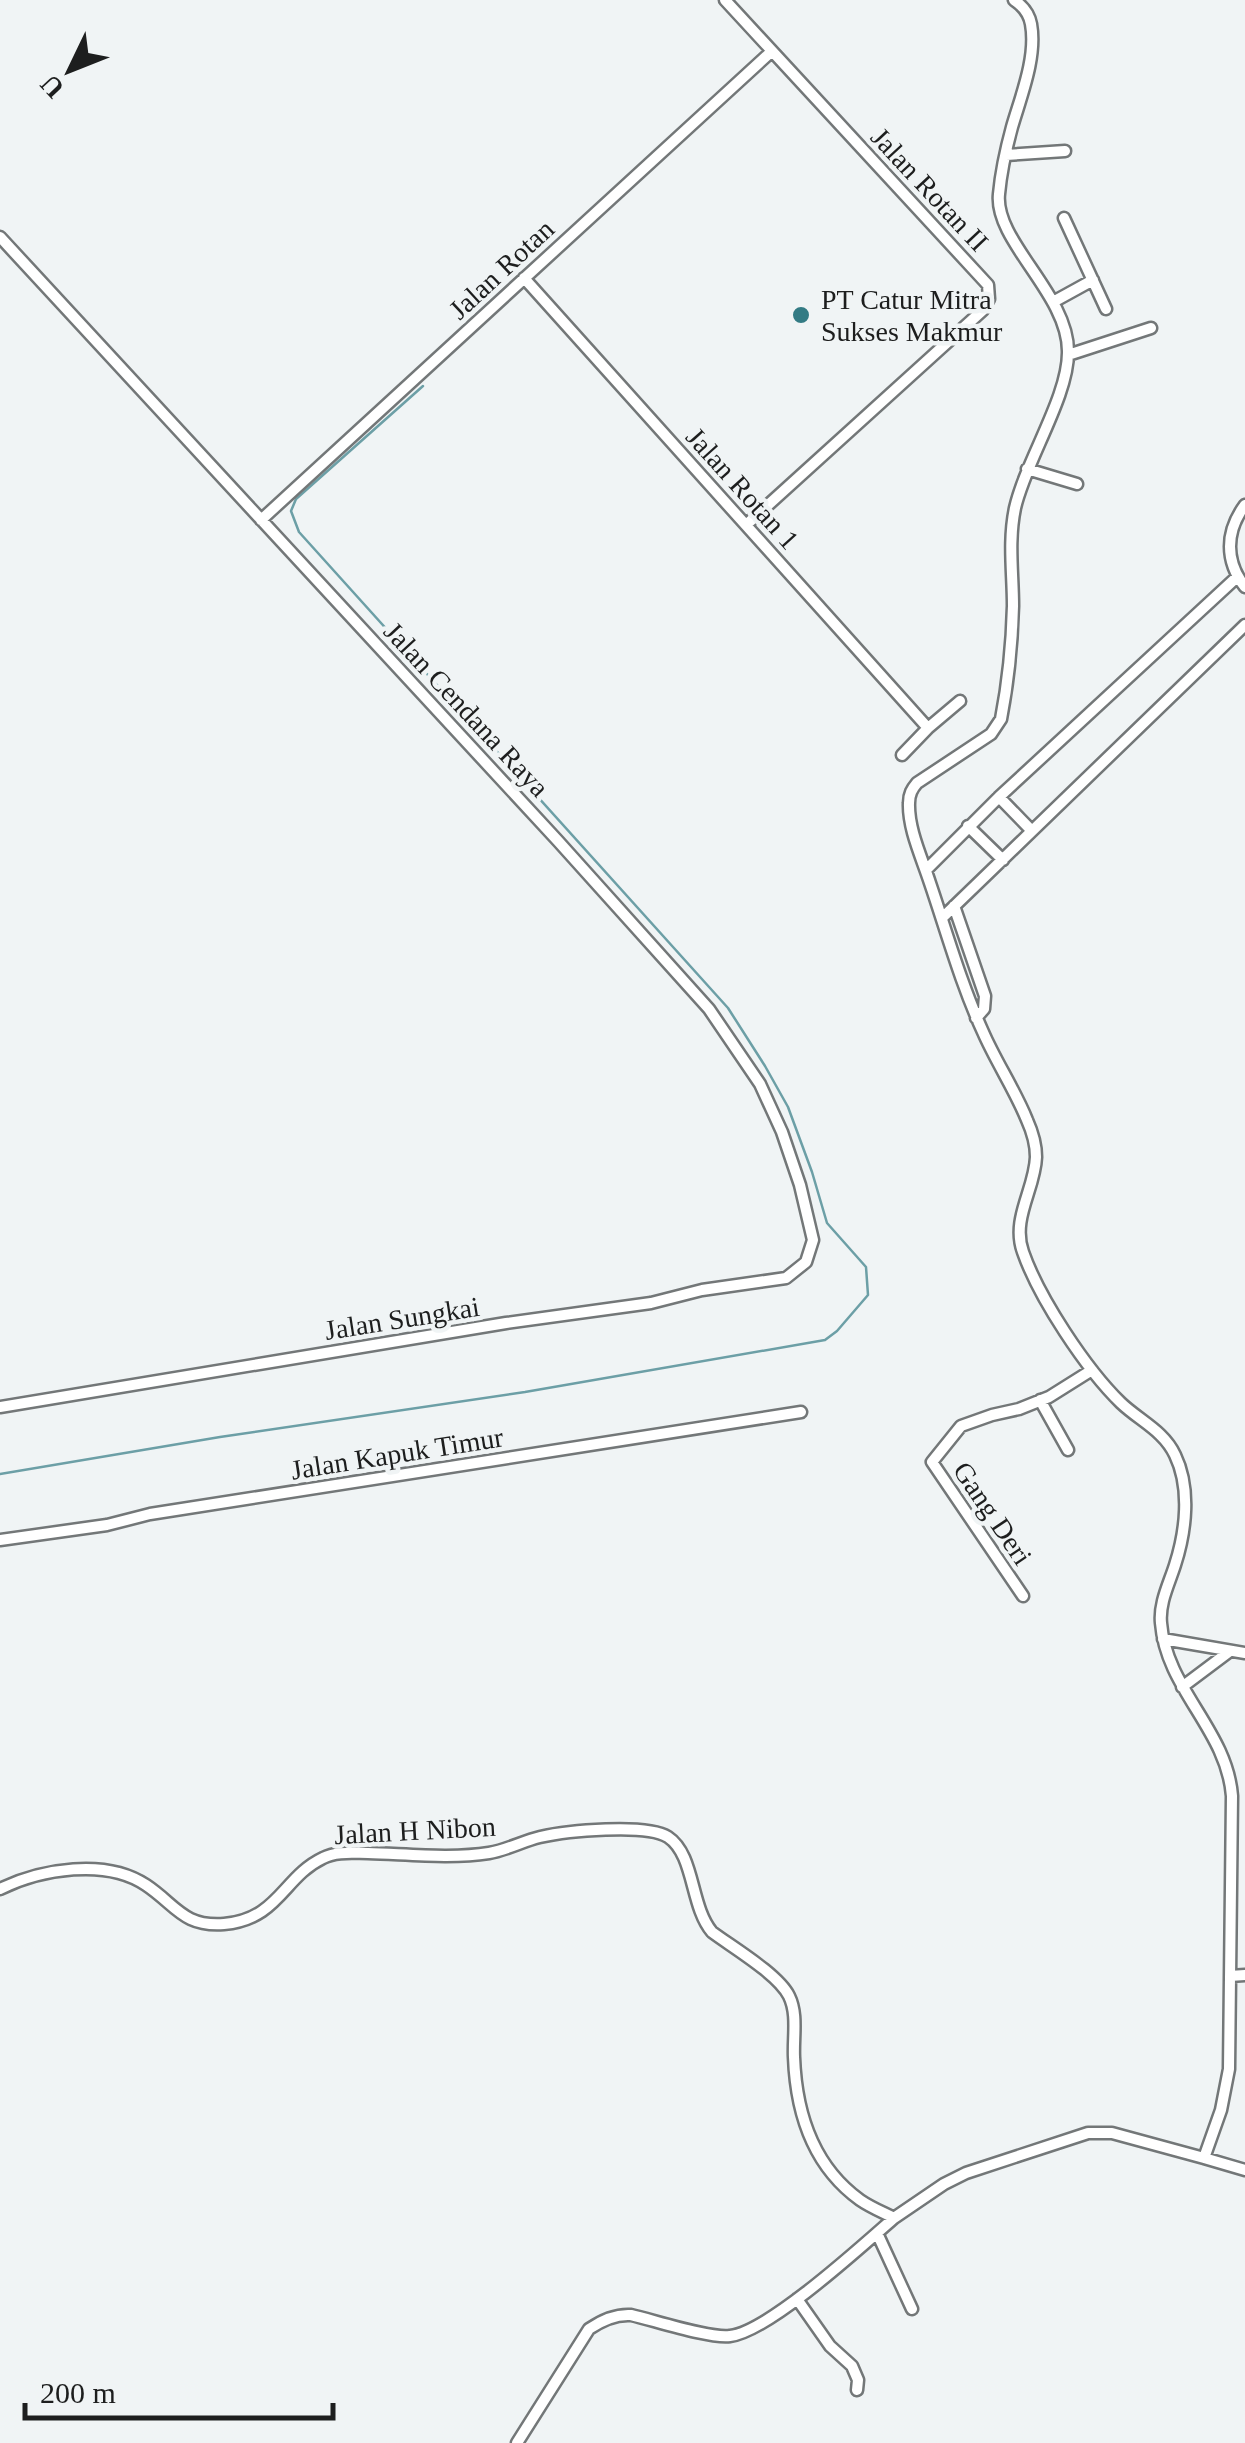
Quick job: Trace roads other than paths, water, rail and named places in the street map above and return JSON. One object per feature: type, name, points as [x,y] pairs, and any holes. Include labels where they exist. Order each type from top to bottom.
[{"type":"street","name":"Jalan Rotan II","points":[[726,0],[988,285],[989,299],[983,310],[746,525]]},
{"type":"street","points":[[1014,0],[1030,18],[1032,39],[1006,154],[1000,215],[1053,302],[1068,354],[1054,404],[1016,504],[1010,538],[1013,610],[1001,719],[991,734],[922,779],[910,794],[911,821],[976,1018],[1027,1119],[1034,1141],[1036,1160],[1020,1218],[1019,1242],[1027,1262],[1057,1319],[1092,1370],[1120,1402],[1166,1440],[1185,1484],[1182,1538],[1161,1610],[1163,1639],[1182,1687],[1213,1734],[1232,1789],[1228,2081],[1204,2158]]},
{"type":"street","name":"Jalan Rotan","points":[[261,520],[772,51]]},
{"type":"street","points":[[1006,154],[1065,151]]},
{"type":"street","points":[[1064,218],[1106,309]]},
{"type":"street","name":"Jalan Cendana Raya","points":[[0,238],[709,1009],[760,1084],[782,1132],[813,1240],[806,1262]]},
{"type":"street","name":"Jalan Rotan 1","points":[[524,278],[928,728]]},
{"type":"street","points":[[1053,302],[1093,280]]},
{"type":"street","points":[[1068,354],[1151,328]]},
{"type":"street","points":[[1027,470],[1077,484]]},
{"type":"street","points":[[1245,506],[1236,518],[1230,538],[1230,558],[1245,587]]},
{"type":"street","points":[[926,870],[968,826],[1237,577]]},
{"type":"street","points":[[942,918],[1245,624]]},
{"type":"street","points":[[902,755],[960,701]]},
{"type":"street","points":[[999,797],[1032,831]]},
{"type":"street","points":[[968,826],[1003,860]]},
{"type":"street","points":[[954,906],[985,996],[984,1008],[976,1018]]},
{"type":"street","name":"Jalan Sungkai","points":[[0,1408],[786,1278],[806,1262]]},
{"type":"street","name":"Gang Deri","points":[[1023,1596],[932,1462],[962,1426],[1040,1400],[1092,1370]]},
{"type":"street","points":[[1040,1400],[1068,1450]]},
{"type":"street","name":"Jalan Kapuk Timur","points":[[0,1540],[802,1412]]},
{"type":"street","points":[[1163,1639],[1245,1653]]},
{"type":"street","points":[[1182,1687],[1230,1651]]},
{"type":"street","name":"Jalan H Nibon","points":[[0,1889],[44,1873],[107,1870],[144,1884],[194,1922],[224,1924],[260,1913],[309,1866],[331,1855],[473,1854],[578,1831],[660,1833],[673,1841],[682,1854],[706,1925],[778,1980],[789,1996],[798,2104],[812,2144],[850,2192],[894,2218]]},
{"type":"street","points":[[1230,1976],[1245,1975]]},
{"type":"street","points":[[517,2443],[589,2329],[600,2322],[620,2314],[728,2337],[752,2330],[797,2299],[894,2218],[966,2172],[1088,2133],[1104,2132],[1245,2170]]},
{"type":"street","points":[[877,2234],[912,2310]]},
{"type":"street","points":[[797,2299],[830,2346],[852,2366],[858,2390]]},
{"type":"waterway","points":[[0,1474],[525,1392],[825,1340],[868,1295],[866,1267],[827,1223],[788,1107],[728,1008],[299,532],[291,511],[296,499],[423,386]]},
{"type":"place","name":"PT Catur Mitra Sukses Makmur","points":[[801,315]]}]
